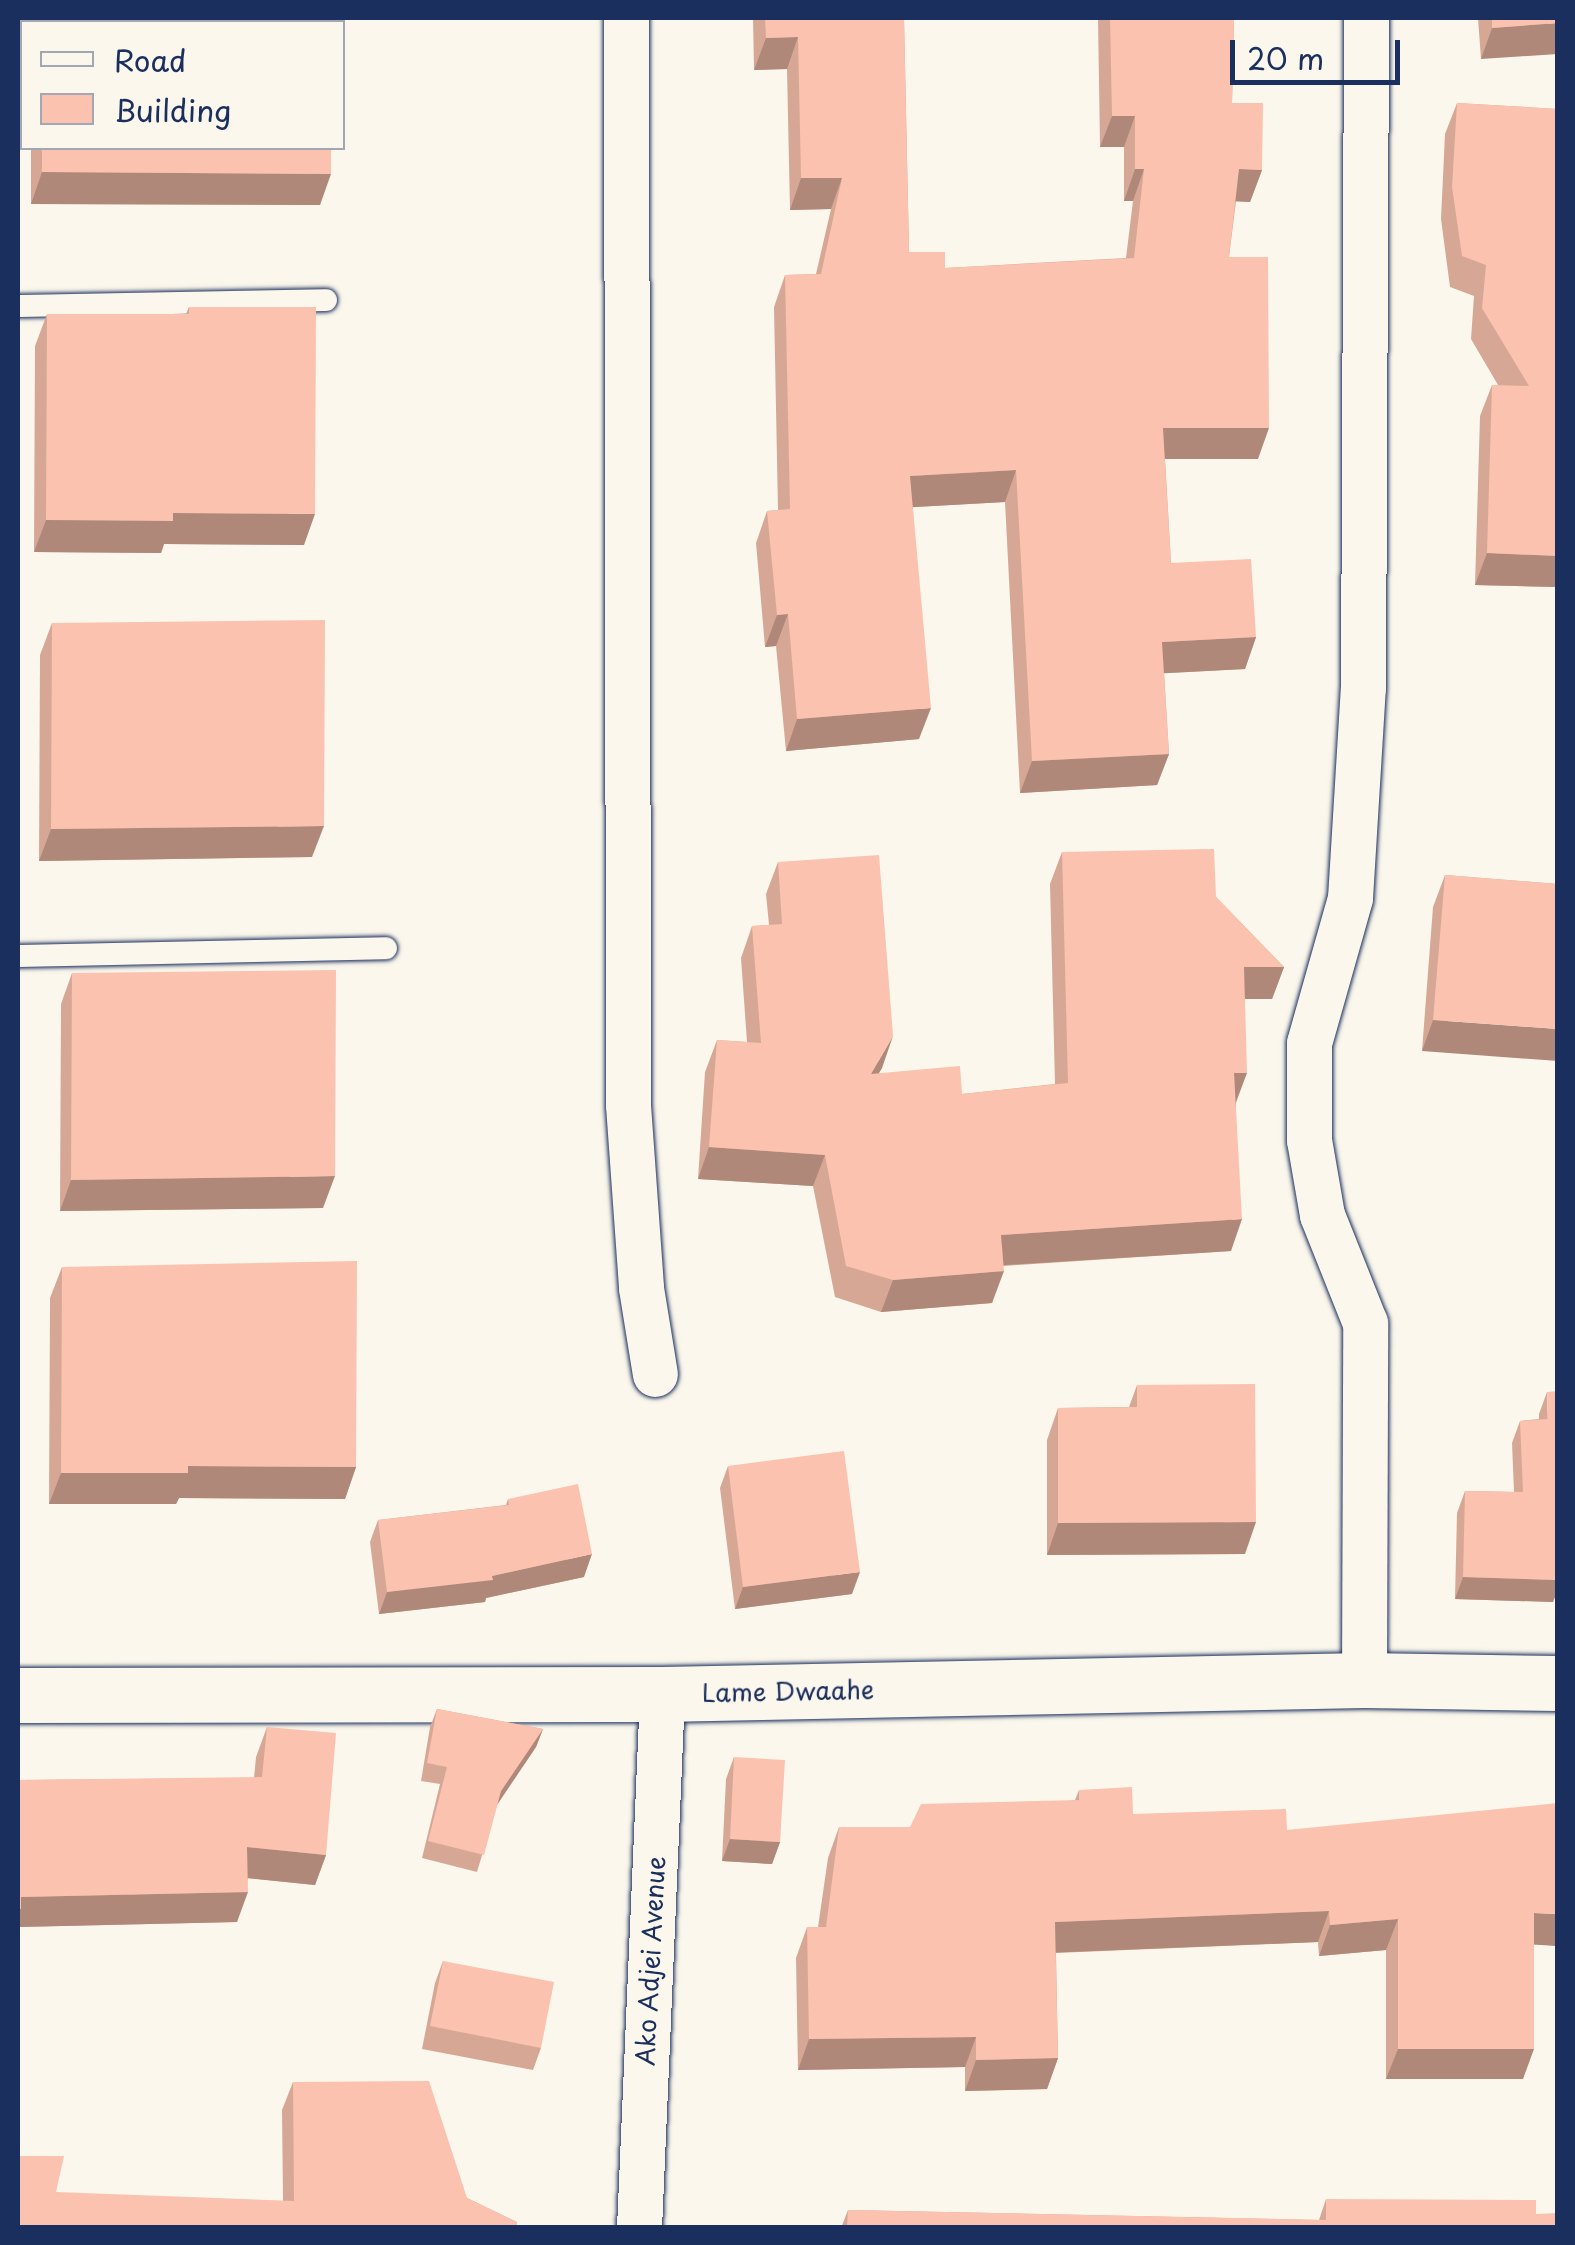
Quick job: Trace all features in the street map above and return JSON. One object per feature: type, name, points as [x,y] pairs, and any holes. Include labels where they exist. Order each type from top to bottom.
[{"type":"street","points":[[626,18],[628,1106],[642,1288],[656,1374]]},
{"type":"street","points":[[1364,1680],[1365,1323],[1322,1215],[1309,1140],[1309,1043],[1350,898],[1362,707],[1366,18]]},
{"type":"street","name":"Lame Dwaahe","points":[[18,1695],[662,1694],[1364,1680],[1558,1683]]},
{"type":"street","name":"Ako Adjei Avenue","points":[[638,2228],[662,1694]]},
{"type":"lane","points":[[18,306],[326,300]]},
{"type":"lane","points":[[18,956],[386,948]]},
{"type":"building","points":[[43,18],[332,18],[332,20]]},
{"type":"building","points":[[765,18],[904,18],[909,252],[945,252],[945,268],[1134,258],[1144,169],[1135,169],[1135,116],[1112,116],[1110,18],[1234,18],[1232,103],[1263,103],[1262,170],[1239,169],[1229,257],[1268,257],[1269,428],[1163,428],[1171,563],[1251,559],[1256,637],[1162,642],[1169,754],[1032,761],[1016,470],[910,476],[931,708],[797,719],[788,614],[777,615],[767,511],[790,509],[785,275],[821,274],[842,178],[801,178],[798,37],[766,38]]},
{"type":"building","points":[[1492,18],[1558,18],[1558,23],[1492,28]]},
{"type":"building","points":[[1457,103],[1558,109],[1558,556],[1487,553],[1492,385],[1529,386],[1482,308],[1486,265],[1462,256],[1452,187]]},
{"type":"building","points":[[42,150],[331,150],[331,174],[42,172]]},
{"type":"building","points":[[189,307],[316,307],[315,514],[173,513],[173,521],[46,520],[47,314],[189,314]]},
{"type":"building","points":[[325,620],[324,826],[51,829],[52,623]]},
{"type":"building","points":[[1214,849],[1216,897],[1284,967],[1244,967],[1247,1073],[1234,1073],[1242,1219],[1001,1235],[1004,1271],[893,1280],[846,1266],[825,1155],[709,1147],[717,1040],[761,1043],[752,926],[782,924],[778,862],[879,855],[893,1036],[871,1074],[960,1066],[962,1094],[1068,1083],[1062,852]]},
{"type":"building","points":[[1445,875],[1558,884],[1558,1029],[1433,1020]]},
{"type":"building","points":[[336,970],[335,1176],[71,1180],[72,973]]},
{"type":"building","points":[[357,1261],[356,1467],[188,1466],[188,1473],[61,1473],[62,1267]]},
{"type":"building","points":[[1255,1384],[1256,1522],[1058,1523],[1058,1408],[1137,1407],[1137,1385]]},
{"type":"building","points":[[1558,1391],[1558,1580],[1463,1577],[1465,1491],[1523,1492],[1520,1421],[1548,1419],[1547,1392]]},
{"type":"building","points":[[844,1451],[860,1572],[743,1587],[728,1466]]},
{"type":"building","points":[[578,1484],[592,1554],[492,1576],[493,1580],[387,1592],[378,1520],[509,1505],[508,1499]]},
{"type":"building","points":[[437,1709],[543,1729],[501,1791],[484,1855],[428,1841],[447,1767],[427,1763]]},
{"type":"building","points":[[267,1727],[336,1733],[326,1855],[247,1847],[248,1892],[21,1897],[18,1909],[18,1780],[262,1777]]},
{"type":"building","points":[[734,1757],[785,1760],[780,1842],[730,1839]]},
{"type":"building","points":[[1132,1787],[1133,1814],[1286,1809],[1287,1830],[1558,1803],[1558,1914],[1534,1913],[1534,2049],[1398,2049],[1398,1919],[1330,1925],[1329,1911],[1055,1922],[1058,2058],[976,2060],[976,2037],[809,2039],[807,1927],[826,1927],[839,1827],[910,1827],[921,1804],[1079,1800],[1079,1790]]},
{"type":"building","points":[[443,1961],[554,1982],[541,2048],[430,2026]]},
{"type":"building","points":[[429,2081],[467,2198],[517,2222],[517,2228],[18,2228],[18,2156],[64,2156],[56,2192],[294,2201],[293,2082]]},
{"type":"building","points":[[1326,2199],[1536,2200],[1536,2214],[1558,2213],[1558,2228],[847,2228],[848,2210],[1326,2220]]}]
